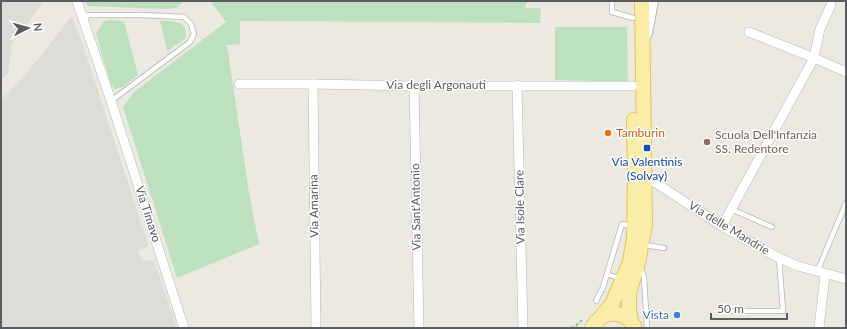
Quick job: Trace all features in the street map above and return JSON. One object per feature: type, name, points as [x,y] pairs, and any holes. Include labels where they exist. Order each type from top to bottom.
[{"type":"main road","points":[[633,1],[633,18],[638,56],[645,176],[645,224],[638,263],[629,293],[629,310],[633,325]]},
{"type":"main road","points":[[594,325],[612,304],[623,280],[630,262],[634,237],[636,176],[634,86],[642,1]]},
{"type":"main road","points":[[638,56],[652,1]]},
{"type":"main road","points":[[594,325],[608,314],[621,315],[633,325]]},
{"type":"street","name":"Via Timavo","points":[[77,1],[111,101],[184,328]]},
{"type":"street","points":[[722,226],[814,58],[820,29],[831,5]]},
{"type":"street","points":[[749,32],[846,72]]},
{"type":"street","name":"Via degli Argonauti","points":[[239,84],[634,86]]},
{"type":"street","name":"Via Amarina","points":[[313,84],[316,328]]},
{"type":"street","name":"Via Isole Clare","points":[[517,85],[523,328]]},
{"type":"street","name":"Via Sant'Antonio","points":[[414,86],[419,328]]},
{"type":"street","name":"Via delle Mandrie","points":[[645,176],[722,226],[779,258],[798,266],[846,279]]},
{"type":"street","points":[[819,328],[821,273]]},
{"type":"lane","points":[[612,1],[612,12],[633,18]]},
{"type":"lane","points":[[82,17],[90,15],[184,17],[191,24],[194,34],[190,42],[111,101]]},
{"type":"lane","points":[[821,273],[846,203]]},
{"type":"lane","points":[[731,209],[772,227]]},
{"type":"lane","points":[[596,301],[603,287],[622,224],[634,226]]},
{"type":"lane","points":[[642,245],[664,248]]},
{"type":"lane","points":[[729,311],[783,311],[779,258]]},
{"type":"lane","points":[[638,263],[644,278],[647,328]]},
{"type":"lane","points":[[607,274],[623,280]]},
{"type":"shaded area","points":[[1,1],[44,1],[12,43],[8,73],[1,80]]},
{"type":"shaded area","points":[[72,16],[83,45],[148,244],[147,247],[138,251],[142,262],[149,260],[155,263],[177,328],[1,328],[1,100],[23,78]]},
{"type":"green space","points":[[84,1],[184,1],[176,8],[165,9],[88,6]]},
{"type":"green space","points":[[210,1],[527,1],[525,8],[541,8],[540,23],[240,21],[240,44],[227,45],[249,193],[259,244],[177,278],[123,107],[134,92],[226,22]]},
{"type":"green space","points":[[108,20],[124,21],[138,75],[123,87],[115,89],[111,85],[96,34],[103,22]]},
{"type":"green space","points":[[160,21],[179,23],[185,28],[185,39],[167,51]]},
{"type":"green space","points":[[555,27],[627,27],[628,82],[555,80]]},
{"type":"place","name":"Tamburin","points":[[608,133]]},
{"type":"place","name":"Scuola Dell'Infanzia SS. Redentore","points":[[707,142]]},
{"type":"place","name":"Via Valentinis (Solvay)","points":[[647,148]]},
{"type":"place","name":"Vista","points":[[677,315]]}]
